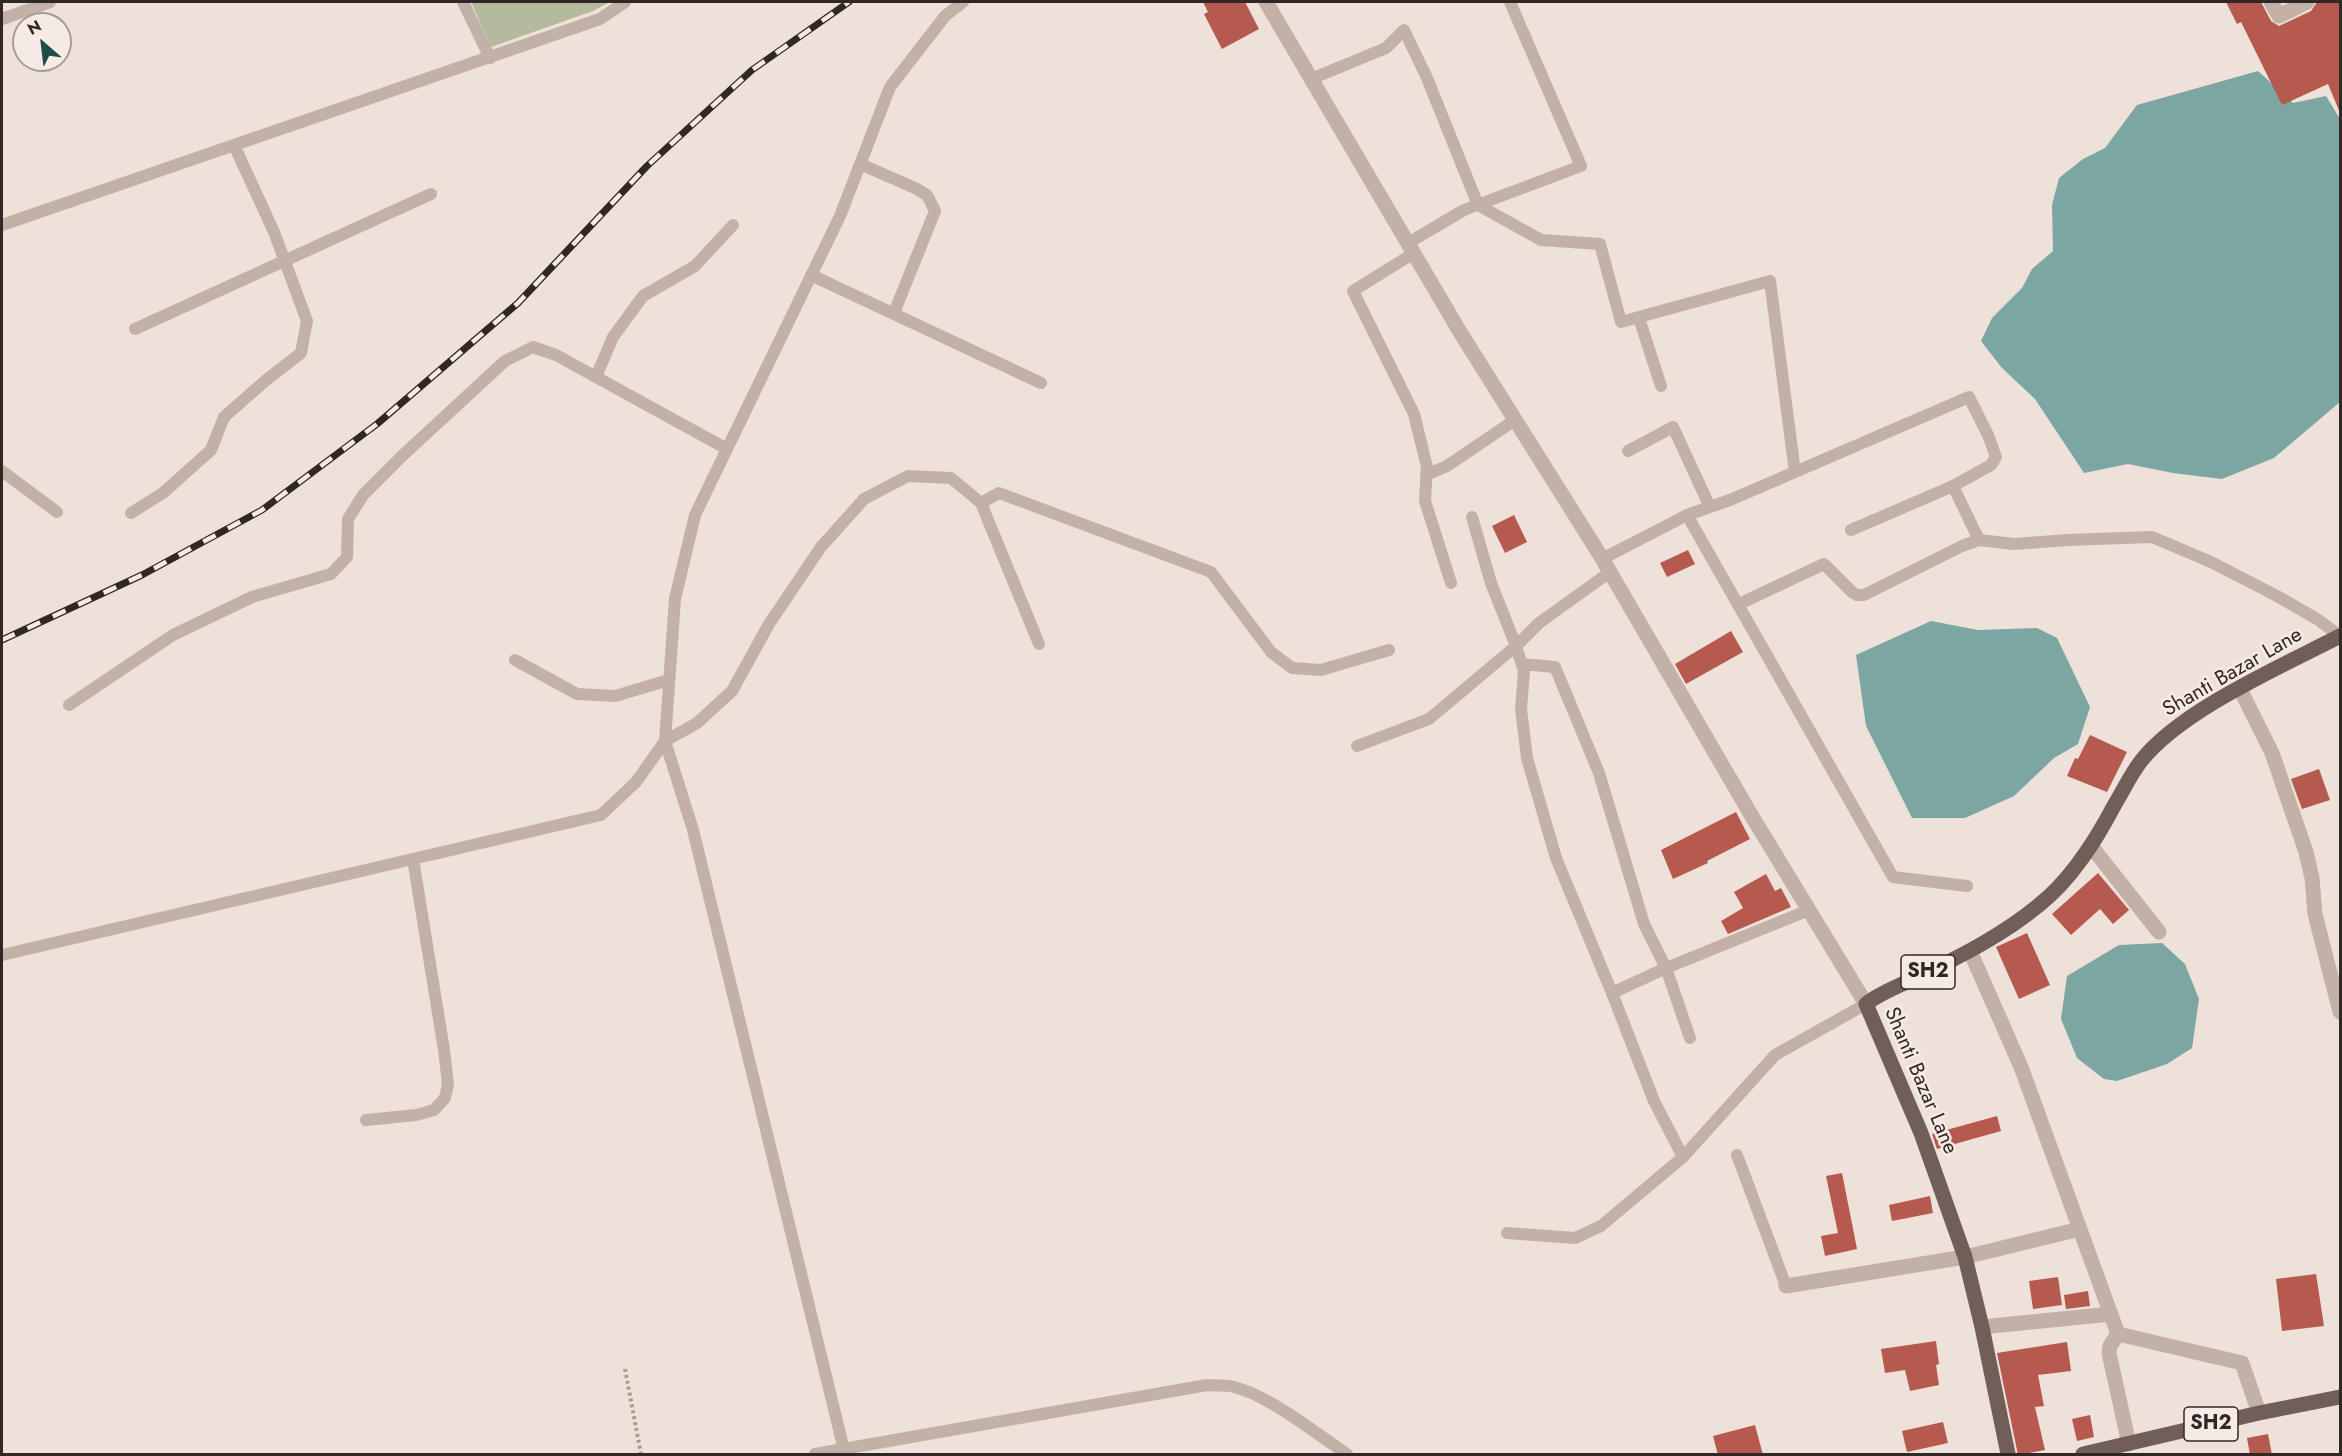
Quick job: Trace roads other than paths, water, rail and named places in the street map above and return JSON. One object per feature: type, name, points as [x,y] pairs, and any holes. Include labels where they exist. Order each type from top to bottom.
[{"type":"main road","name":"Shanti Bazar Lane","points":[[2008,1455],[1965,1257],[1922,1133],[1866,1004],[1970,951],[2042,904],[2091,846],[2128,780],[2156,745],[2179,726],[2240,689],[2340,636]]},
{"type":"main road","name":"SH2","points":[[2083,1455],[2259,1413],[2340,1397]]},
{"type":"street","points":[[1266,2],[1411,248],[1610,572],[1866,1004]]},
{"type":"street","points":[[2271,2],[2279,16],[2307,2]]},
{"type":"street","points":[[2240,689],[2272,753],[2306,852],[2312,878],[2315,914],[2340,1012]]},
{"type":"street","points":[[2091,846],[2159,932]]},
{"type":"street","points":[[1970,951],[2021,1067],[2118,1334]]},
{"type":"street","points":[[1786,1286],[1965,1257],[2080,1229]]},
{"type":"street","points":[[1982,1327],[2110,1314]]},
{"type":"street","points":[[2118,1334],[2242,1363],[2259,1413]]},
{"type":"street","points":[[2118,1334],[2110,1346],[2109,1353],[2129,1444]]},
{"type":"lane","points":[[2,19],[50,2]]},
{"type":"lane","points":[[463,2],[490,58]]},
{"type":"lane","points":[[2,225],[600,19],[625,2]]},
{"type":"lane","points":[[844,1452],[693,830],[665,741],[675,599],[696,515],[840,216],[890,87],[945,16],[963,2]]},
{"type":"lane","points":[[1451,583],[1425,501],[1427,467],[1414,414],[1353,291],[1464,210],[1581,166],[1510,2]]},
{"type":"lane","points":[[1311,79],[1386,48],[1404,30],[1427,78],[1478,205],[1541,240],[1600,244],[1622,322],[1770,281],[1795,472]]},
{"type":"lane","points":[[131,513],[163,493],[211,450],[224,417],[301,353],[308,321],[285,261],[234,145]]},
{"type":"lane","points":[[860,164],[927,195],[935,211],[894,314]]},
{"type":"lane","points":[[135,329],[431,194]]},
{"type":"lane","points":[[596,377],[613,337],[642,296],[695,266],[734,225]]},
{"type":"lane","points":[[811,275],[1041,383]]},
{"type":"lane","points":[[1639,318],[1661,386]]},
{"type":"lane","points":[[69,705],[173,635],[252,597],[331,574],[347,557],[348,519],[363,495],[504,361],[533,347],[556,355],[727,449]]},
{"type":"lane","points":[[1602,559],[1687,515],[1795,472],[1969,397],[1996,457],[1991,465],[1953,486],[1851,530]]},
{"type":"lane","points":[[1426,475],[1447,466],[1515,420]]},
{"type":"lane","points":[[1628,451],[1673,427],[1710,507]]},
{"type":"lane","points":[[2,471],[57,512]]},
{"type":"lane","points":[[2,955],[602,815],[636,782],[665,741],[697,723],[732,691],[769,624],[821,547],[864,499],[908,476],[951,478],[981,502],[997,548],[1039,644]]},
{"type":"lane","points":[[1953,486],[1979,540]]},
{"type":"lane","points":[[981,502],[999,493],[1211,572],[1271,652],[1292,668],[1321,670],[1389,650]]},
{"type":"lane","points":[[1687,515],[1893,877],[1967,886]]},
{"type":"lane","points":[[1472,517],[1491,583],[1524,671],[1521,710],[1527,758],[1556,858],[1654,1101],[1683,1157]]},
{"type":"lane","points":[[1739,604],[1824,564],[1852,592],[1857,595],[1869,595],[1962,546],[1979,540],[2014,544],[2152,537],[2211,562],[2277,596],[2317,619],[2340,636]]},
{"type":"lane","points":[[1357,746],[1429,719],[1516,646],[1539,623],[1610,572]]},
{"type":"lane","points":[[515,660],[578,694],[615,696],[669,680]]},
{"type":"lane","points":[[1522,664],[1555,667],[1599,773],[1644,924],[1666,968],[1690,1038]]},
{"type":"lane","points":[[366,1120],[416,1116],[434,1110],[446,1098],[448,1084],[444,1050],[413,859]]},
{"type":"lane","points":[[1612,993],[1666,968],[1809,910]]},
{"type":"lane","points":[[1507,1233],[1575,1238],[1601,1226],[1683,1157],[1775,1055],[1866,1004]]},
{"type":"lane","points":[[1737,1155],[1786,1286]]},
{"type":"lane","points":[[814,1455],[844,1452],[1207,1385],[1230,1386],[1254,1396],[1276,1407],[1347,1455]]},
{"type":"water","points":[[2258,71],[2293,103],[2326,96],[2340,119],[2340,402],[2274,458],[2222,479],[2128,464],[2084,473],[2035,399],[2002,368],[1981,341],[1992,318],[2022,288],[2032,269],[2053,251],[2052,205],[2059,178],[2083,159],[2105,148],[2137,105]]},
{"type":"water","points":[[1931,621],[1978,630],[2037,628],[2057,638],[2090,707],[2078,744],[2054,758],[2014,796],[1965,818],[1912,818],[1866,726],[1856,655]]},
{"type":"water","points":[[2162,943],[2185,964],[2199,999],[2192,1048],[2167,1064],[2117,1081],[2104,1079],[2077,1058],[2061,1019],[2067,976],[2119,945]]},
{"type":"railway","points":[[2,640],[142,575],[262,510],[377,424],[518,303],[647,166],[752,70],[849,2]]}]
